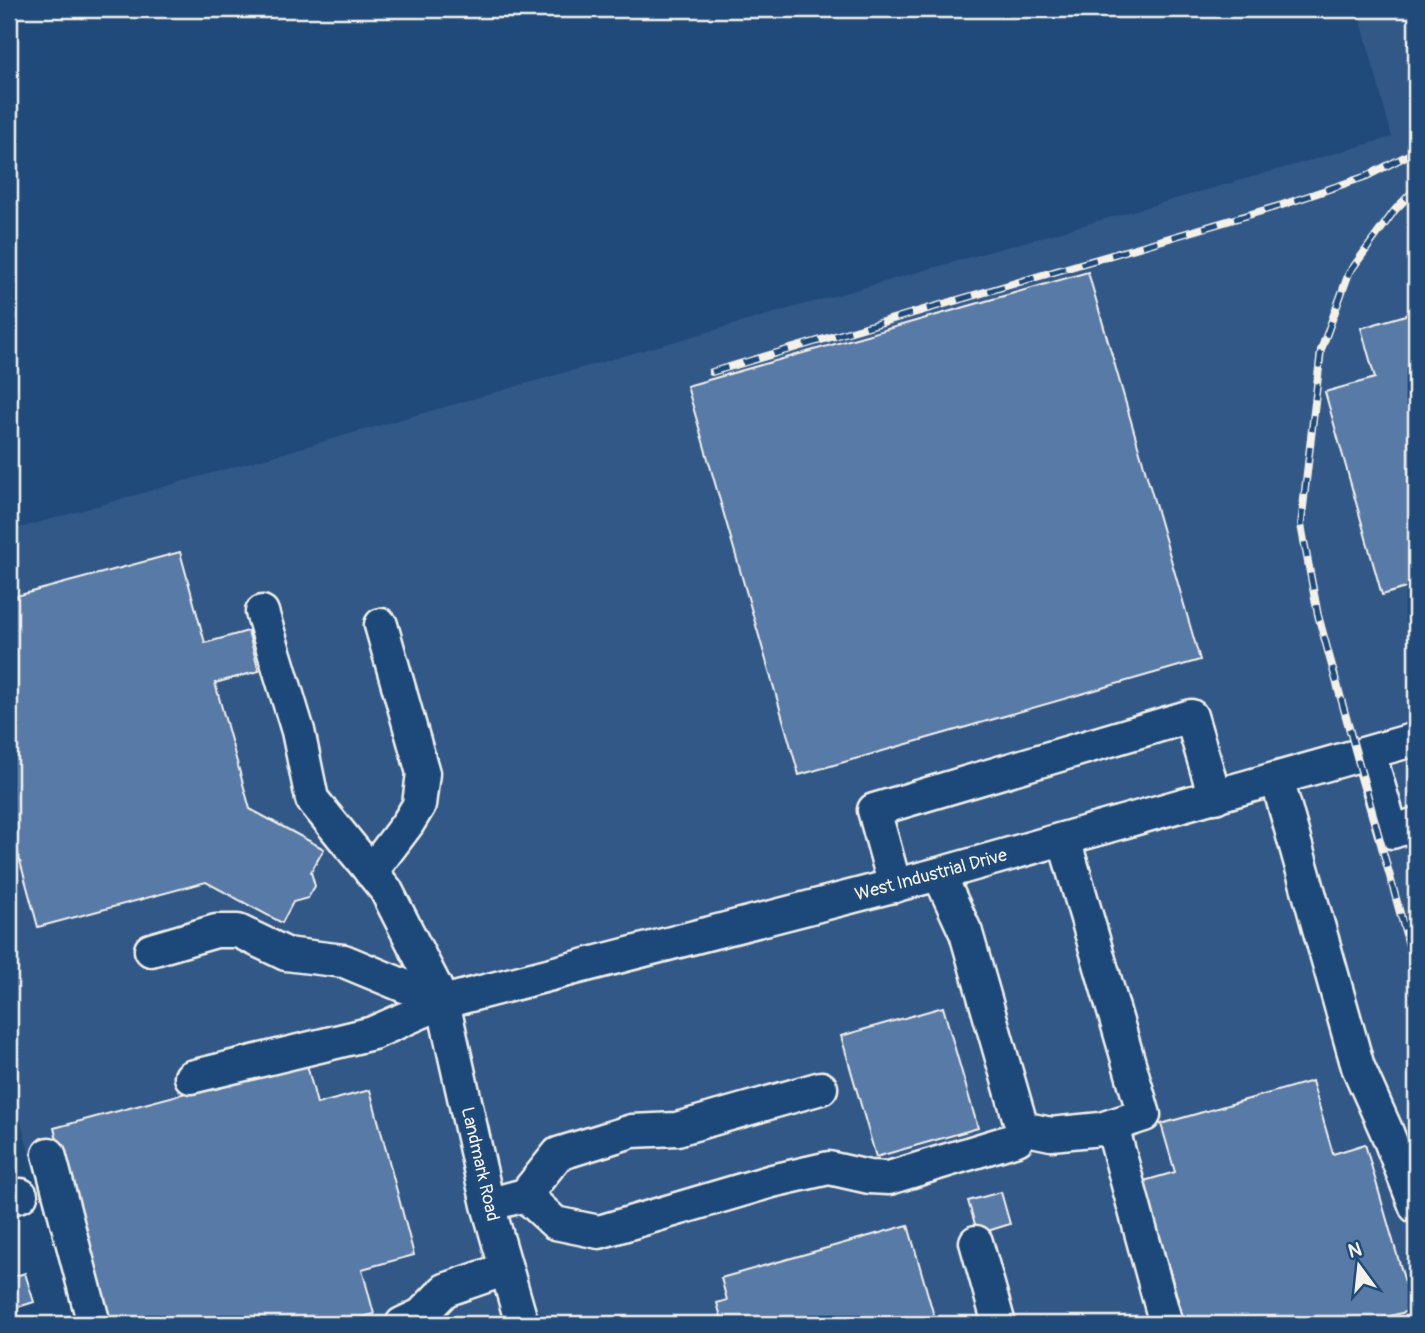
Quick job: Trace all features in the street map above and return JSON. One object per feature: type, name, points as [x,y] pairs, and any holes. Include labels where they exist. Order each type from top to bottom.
[{"type":"street","name":"Landmark Road","points":[[262,612],[298,731],[312,799],[386,890],[443,1002],[488,1205],[522,1324]]},
{"type":"street","points":[[371,872],[419,805],[423,773],[381,625]]},
{"type":"street","points":[[895,886],[874,810],[1191,716],[1215,797]]},
{"type":"street","name":"West Industrial Drive","points":[[191,1077],[373,1033],[443,1002],[895,886],[1416,739]]},
{"type":"street","points":[[1368,753],[1392,832],[1416,824]]},
{"type":"street","points":[[1277,779],[1358,1067],[1387,1130],[1416,1207]]},
{"type":"street","points":[[1022,1128],[1051,1134],[1101,1129],[1144,1115],[1064,839]]},
{"type":"street","points":[[525,1195],[555,1223],[600,1232],[772,1181],[829,1168],[869,1177],[889,1178],[1017,1139],[1022,1128],[966,933],[939,874]]},
{"type":"street","points":[[151,950],[216,931],[238,931],[286,954],[344,961],[443,1002]]},
{"type":"street","points":[[488,1205],[525,1195],[558,1154],[632,1131],[677,1129],[821,1088]]},
{"type":"street","points":[[1112,1126],[1166,1324]]},
{"type":"street","points":[[48,1154],[94,1324]]},
{"type":"street","points":[[976,1242],[999,1324]]},
{"type":"street","points":[[402,1324],[421,1315],[445,1290],[506,1269]]},
{"type":"shaded area","points":[[1358,9],[1416,9],[1416,1324],[76,1324],[9,1080],[9,531],[1392,137]]},
{"type":"building","points":[[1088,272],[1200,660],[799,775],[687,386]]},
{"type":"building","points":[[1416,312],[1416,585],[1382,595],[1325,392],[1375,378],[1361,328]]},
{"type":"building","points":[[180,552],[205,643],[248,631],[259,671],[215,683],[250,809],[324,849],[311,872],[315,886],[308,898],[293,902],[282,923],[206,882],[38,927],[9,821],[9,598]]},
{"type":"building","points":[[943,1007],[978,1128],[876,1157],[841,1036]]},
{"type":"building","points":[[306,1061],[317,1104],[370,1090],[414,1255],[362,1269],[374,1314],[334,1324],[106,1324],[54,1128]]},
{"type":"building","points":[[1312,1081],[1333,1154],[1365,1144],[1413,1310],[1379,1319],[1380,1324],[1185,1324],[1144,1181],[1175,1172],[1161,1124]]},
{"type":"building","points":[[1001,1192],[1010,1224],[978,1234],[968,1201]]},
{"type":"building","points":[[908,1225],[936,1323],[723,1324],[717,1303],[727,1300],[721,1278]]},
{"type":"building","points":[[25,1273],[34,1302],[9,1310],[9,1278]]},
{"type":"railway","points":[[712,372],[1282,205],[1367,176],[1416,151]]},
{"type":"railway","points":[[1416,188],[1395,210],[1349,273],[1321,350],[1301,525],[1318,615],[1416,971]]}]
